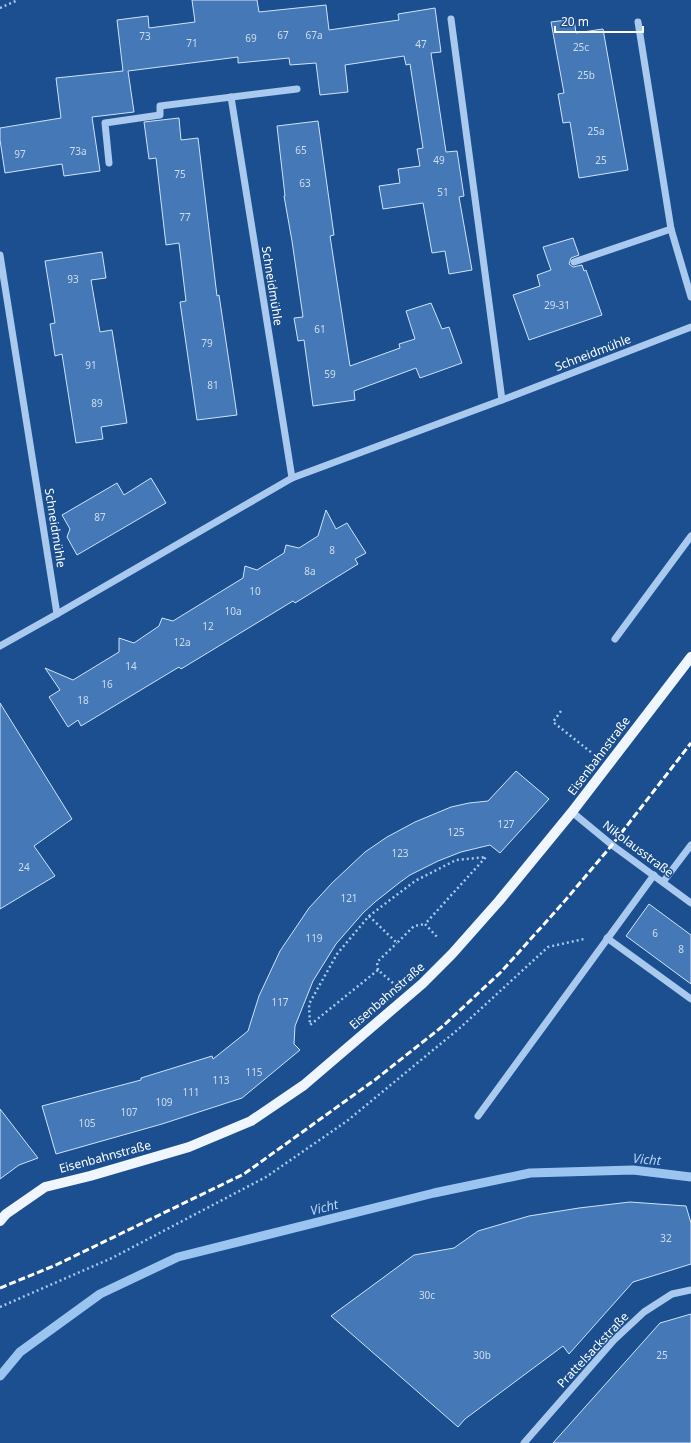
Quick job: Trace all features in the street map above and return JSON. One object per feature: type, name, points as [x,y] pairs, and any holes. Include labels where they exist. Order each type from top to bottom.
[{"type":"main road","name":"Eisenbahnstraße","points":[[0,1221],[6,1214],[45,1187],[90,1176],[188,1147],[251,1121],[304,1086],[422,984],[452,954],[499,901],[572,812],[691,657]]},
{"type":"street","points":[[451,19],[502,400]]},
{"type":"street","points":[[638,22],[671,229],[691,297]]},
{"type":"street","points":[[109,163],[104,123],[160,115],[160,106],[297,89]]},
{"type":"street","name":"Schneidmühle","points":[[231,97],[292,478]]},
{"type":"street","points":[[574,262],[671,229]]},
{"type":"street","name":"Schneidmühle","points":[[0,255],[58,614]]},
{"type":"street","name":"Schneidmühle","points":[[0,646],[292,478],[502,400],[691,327]]},
{"type":"street","points":[[615,639],[691,536]]},
{"type":"street","name":"Nikolausstraße","points":[[572,812],[612,845],[691,903]]},
{"type":"street","points":[[663,882],[691,845]]},
{"type":"street","points":[[478,1116],[654,875]]},
{"type":"street","points":[[607,938],[691,999]]},
{"type":"street","name":"Prattelsackstraße","points":[[524,1443],[614,1340],[644,1312],[672,1294],[691,1290]]},
{"type":"path","points":[[0,8],[18,0]]},
{"type":"path","points":[[561,711],[553,722],[608,765]]},
{"type":"path","points":[[378,970],[310,1025],[309,1004],[337,954],[369,916],[415,881],[456,860],[486,857],[425,924],[414,926],[377,962],[378,970],[408,996]]},
{"type":"path","points":[[369,916],[397,944]]},
{"type":"path","points":[[425,924],[452,954]]},
{"type":"path","points":[[0,1307],[112,1258],[266,1177],[347,1121],[461,1027],[548,947],[589,938]]},
{"type":"building","points":[[192,0],[257,0],[259,12],[326,5],[329,30],[399,20],[398,14],[435,8],[441,52],[431,53],[446,152],[457,151],[464,196],[459,197],[472,270],[449,274],[445,251],[432,253],[423,203],[383,209],[379,186],[400,183],[398,169],[420,166],[417,149],[423,148],[410,64],[406,65],[404,56],[345,65],[348,92],[320,95],[316,63],[290,65],[289,58],[238,63],[238,57],[128,71],[134,112],[92,117],[100,171],[64,176],[62,164],[5,173],[0,140],[0,128],[61,118],[56,78],[123,71],[117,20],[148,16],[149,28],[195,22]]},
{"type":"building","points":[[574,19],[576,33],[603,29],[628,170],[579,178],[570,122],[563,123],[558,94],[564,93],[551,22]]},
{"type":"building","points":[[179,118],[181,140],[198,138],[217,296],[219,295],[237,415],[197,420],[180,302],[186,301],[179,243],[166,245],[156,158],[149,159],[144,122]]},
{"type":"building","points":[[318,121],[334,235],[330,236],[350,366],[400,348],[399,344],[415,339],[406,311],[431,303],[442,329],[449,327],[462,363],[420,378],[416,368],[354,391],[355,400],[313,406],[304,340],[298,341],[294,318],[303,317],[284,196],[277,126]]},
{"type":"building","points":[[573,238],[579,255],[571,258],[569,264],[573,267],[582,265],[584,271],[586,270],[602,315],[529,340],[513,295],[540,286],[537,275],[551,270],[543,247]]},
{"type":"building","points":[[102,252],[106,278],[91,280],[100,332],[112,330],[127,423],[101,427],[103,439],[76,443],[62,354],[55,356],[50,324],[55,323],[45,261]]},
{"type":"building","points":[[151,478],[166,503],[77,555],[67,537],[70,529],[62,515],[117,483],[124,495]]},
{"type":"building","points":[[326,510],[336,529],[347,523],[366,553],[355,559],[358,564],[295,603],[293,601],[181,669],[179,667],[81,726],[78,720],[68,727],[49,697],[60,690],[45,668],[73,680],[119,652],[119,638],[134,643],[159,626],[162,618],[173,621],[243,578],[245,566],[257,570],[284,553],[286,545],[299,548],[318,536]]},
{"type":"building","points":[[0,703],[72,819],[34,846],[55,876],[0,909]]},
{"type":"building","points":[[516,771],[549,799],[500,853],[490,845],[461,852],[438,861],[410,875],[363,913],[336,944],[313,981],[295,1026],[294,1044],[300,1050],[242,1098],[162,1124],[56,1154],[42,1106],[141,1080],[141,1078],[212,1056],[213,1059],[248,1031],[259,996],[280,951],[309,908],[332,883],[365,852],[387,837],[415,822],[451,807],[488,801]]},
{"type":"building","points":[[649,904],[691,935],[691,984],[626,936]]},
{"type":"building","points":[[0,1109],[38,1158],[19,1165],[0,1179]]},
{"type":"building","points":[[630,1202],[686,1206],[691,1223],[691,1264],[633,1282],[569,1354],[563,1346],[465,1419],[458,1427],[331,1316],[414,1255],[454,1248],[478,1231],[529,1216]]},
{"type":"building","points":[[691,1314],[691,1443],[553,1443],[660,1323]]},
{"type":"waterway","name":"Vicht","points":[[0,1376],[20,1352],[100,1294],[178,1257],[434,1193],[530,1173],[633,1170],[691,1177]]},
{"type":"railway","points":[[0,1288],[56,1265],[244,1174],[376,1079],[443,1026],[501,972],[563,903],[612,845],[691,743]]}]
